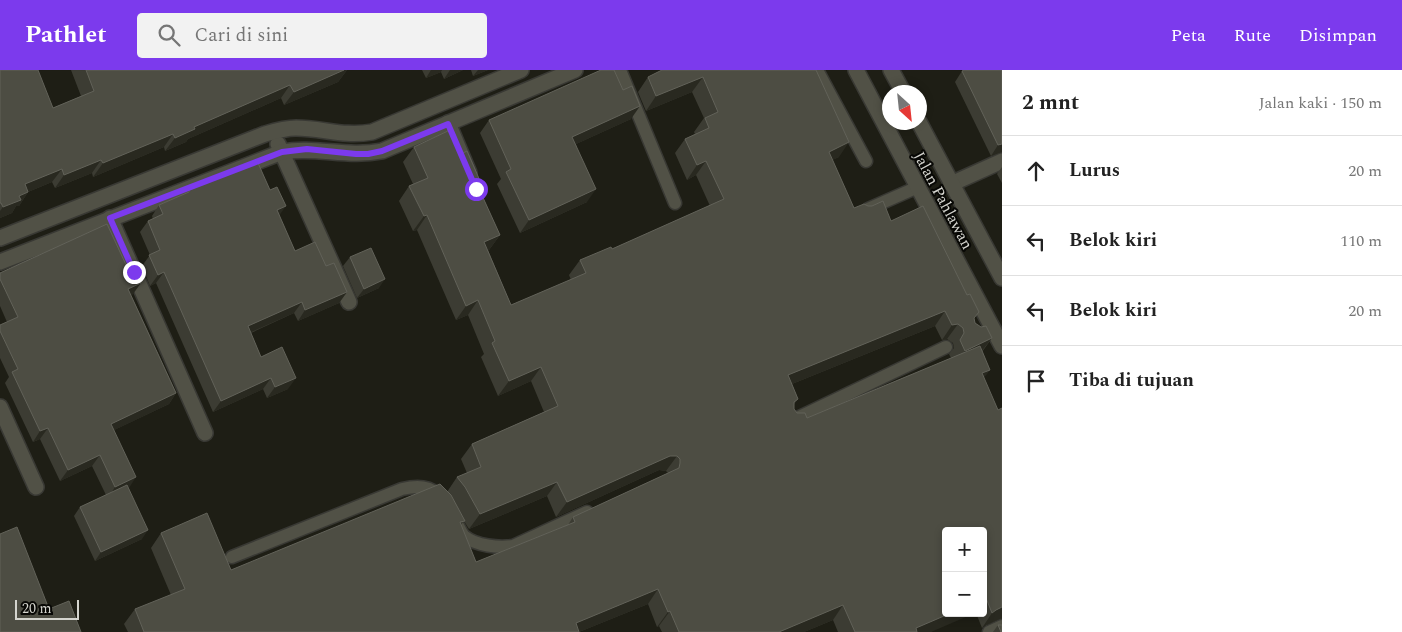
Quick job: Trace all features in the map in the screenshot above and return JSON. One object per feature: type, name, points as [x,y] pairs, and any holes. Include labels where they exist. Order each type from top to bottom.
[{"type":"street","points":[[0,238],[273,131],[297,128],[355,135],[372,132],[521,70]]},
{"type":"street","points":[[0,262],[282,152],[307,149],[368,154],[382,151],[574,70]]},
{"type":"street","name":"Jalan Pahlawan","points":[[856,70],[1002,346]]},
{"type":"street","points":[[891,70],[899,85]]},
{"type":"street","points":[[448,124],[475,185]]},
{"type":"street","name":"Jalan Pahlawan","points":[[923,130],[1002,278]]},
{"type":"street","points":[[273,131],[349,302]]},
{"type":"street","points":[[951,184],[1002,160]]},
{"type":"street","points":[[110,218],[205,433]]},
{"type":"street","points":[[0,407],[36,487]]},
{"type":"lane","points":[[620,70],[676,202]]},
{"type":"lane","points":[[817,70],[866,161]]},
{"type":"lane","points":[[859,213],[918,187]]},
{"type":"lane","points":[[791,421],[946,347]]},
{"type":"lane","points":[[232,557],[402,489],[414,486],[427,488],[439,495],[463,535],[468,539],[484,545],[504,548],[513,546],[601,506]]},
{"type":"lane","points":[[989,632],[1002,626]]},
{"type":"building","points":[[0,70],[38,70],[53,108],[94,91],[86,70],[344,70],[294,92],[290,85],[194,127],[195,129],[175,138],[173,134],[103,163],[101,160],[64,175],[62,169],[25,184],[28,192],[19,196],[21,200],[3,207],[0,203]]},
{"type":"building","points":[[601,70],[614,70],[623,90],[632,86],[640,106],[572,137],[596,189],[529,220],[506,172],[511,169],[489,120]]},
{"type":"building","points":[[662,70],[816,70],[849,142],[829,152],[854,208],[864,204],[872,206],[883,201],[891,221],[923,206],[967,295],[970,294],[979,312],[974,318],[975,323],[981,327],[986,326],[992,338],[965,351],[960,340],[964,333],[963,328],[958,324],[952,325],[945,311],[788,375],[798,399],[794,402],[794,409],[797,413],[805,413],[807,418],[980,346],[990,370],[982,373],[998,410],[1002,408],[1002,607],[992,613],[987,600],[987,527],[942,527],[942,617],[916,628],[917,632],[855,632],[843,605],[779,632],[679,632],[658,589],[576,623],[579,632],[144,632],[135,609],[185,589],[161,533],[207,513],[231,570],[440,484],[451,495],[465,521],[460,522],[476,562],[575,522],[573,517],[679,468],[680,459],[677,456],[670,456],[567,502],[557,482],[480,514],[465,487],[457,477],[481,467],[472,444],[558,406],[541,367],[509,381],[492,343],[495,341],[478,300],[466,306],[427,215],[424,216],[409,186],[428,178],[414,147],[450,130],[461,154],[467,151],[484,190],[480,191],[500,235],[484,242],[511,305],[586,273],[580,260],[611,247],[612,249],[724,199],[706,161],[697,165],[685,139],[709,128],[705,118],[718,112],[703,77],[656,96],[648,77]]},
{"type":"building","points":[[1002,70],[1002,144],[998,145],[962,71]]},
{"type":"building","points":[[258,163],[270,190],[277,187],[286,206],[277,210],[295,251],[315,242],[326,266],[334,263],[347,292],[305,310],[302,302],[248,326],[261,357],[282,347],[296,378],[275,387],[271,378],[221,401],[164,272],[158,275],[149,255],[160,250],[148,221],[163,214],[159,205],[189,192],[189,190]]},
{"type":"building","points":[[107,224],[127,267],[132,264],[141,283],[128,289],[176,393],[111,424],[136,477],[115,487],[100,455],[68,470],[48,428],[40,431],[12,372],[18,369],[0,331],[0,325],[18,317],[0,279],[0,273]]},
{"type":"building","points":[[371,248],[385,279],[364,289],[350,257]]},
{"type":"building","points":[[127,485],[148,530],[101,552],[80,507]]},
{"type":"building","points":[[17,527],[49,609],[69,601],[81,632],[0,632],[0,534]]},
{"type":"building","points":[[998,625],[1002,625],[1002,632],[1001,632]]},
{"type":"route","points":[[134,272],[110,218],[282,152],[307,149],[368,154],[382,151],[448,124],[476,189]]}]
